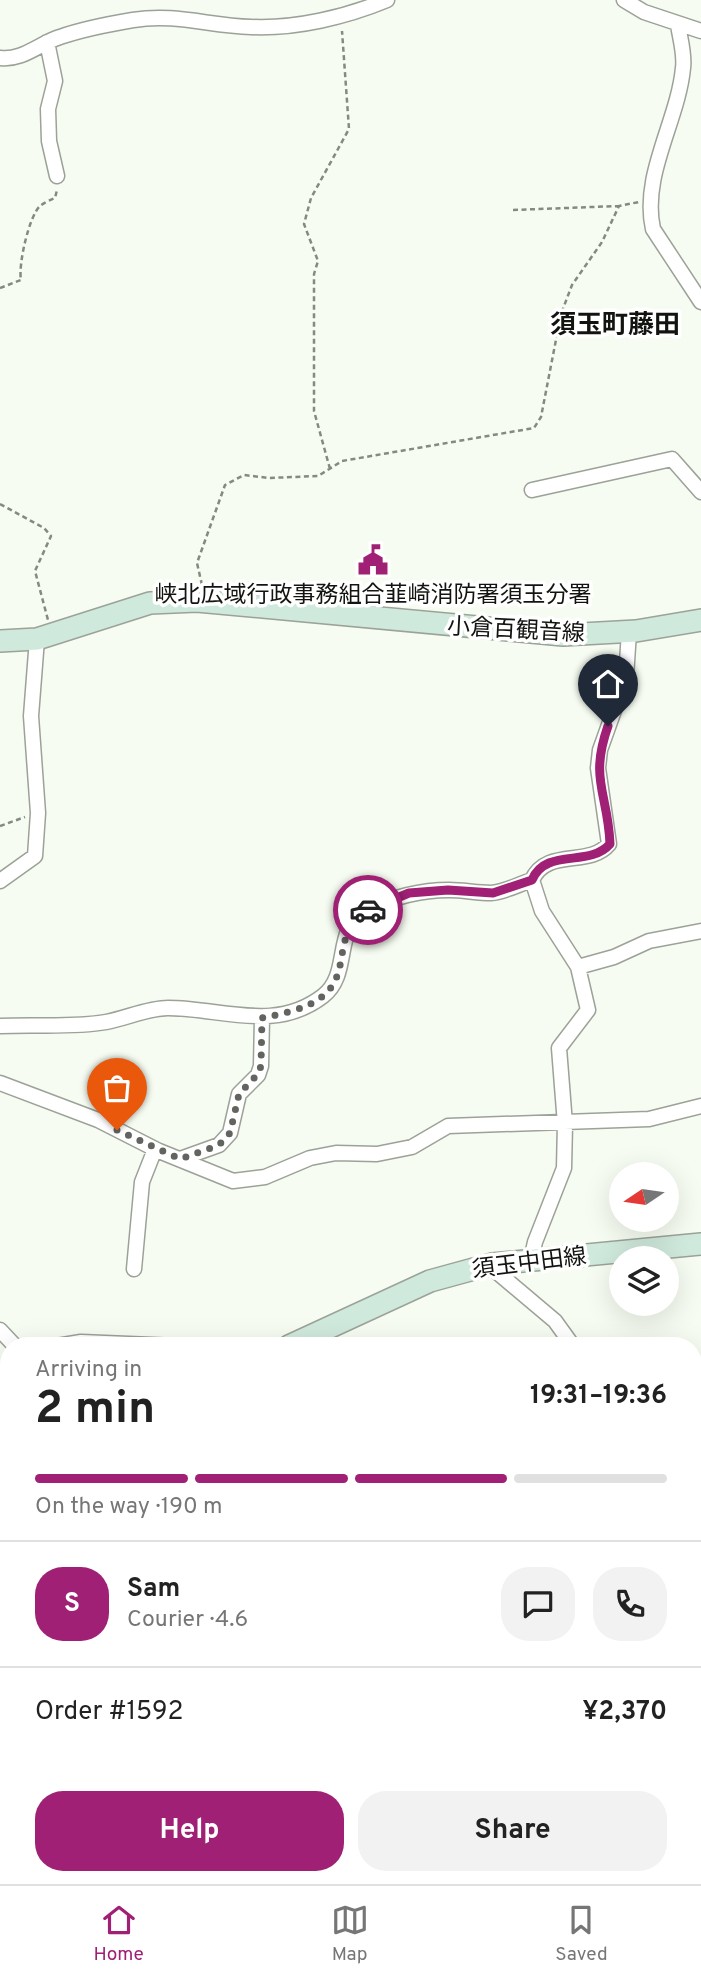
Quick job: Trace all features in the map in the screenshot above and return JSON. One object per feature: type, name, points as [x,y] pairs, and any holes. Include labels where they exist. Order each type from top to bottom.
[{"type":"main road","name":"小倉百観音線","points":[[0,641],[43,638],[150,603],[207,603],[563,635],[629,632],[701,620]]},
{"type":"main road","name":"須玉中田線","points":[[309,1337],[458,1270],[492,1264],[701,1244]]},
{"type":"street","points":[[0,58],[14,58],[47,42],[136,20],[186,17],[249,27],[341,16],[387,0]]},
{"type":"street","points":[[624,0],[644,12],[701,31]]},
{"type":"street","points":[[678,25],[684,68],[652,199],[653,229],[701,302]]},
{"type":"street","points":[[47,42],[55,81],[48,109],[49,141],[57,176]]},
{"type":"street","points":[[532,490],[672,458],[701,492]]},
{"type":"street","points":[[531,1260],[551,1197],[564,1168],[565,1124],[559,1048],[588,1010],[578,967],[542,911],[532,880],[537,869],[549,862],[602,853],[610,844],[598,768],[600,750],[626,677],[629,632]]},
{"type":"street","points":[[0,881],[35,856],[38,813],[31,716],[43,638]]},
{"type":"street","points":[[0,1026],[94,1023],[166,1008],[262,1018],[287,1013],[324,996],[337,975],[345,937],[353,918],[366,910],[409,893],[448,890],[493,893],[532,880]]},
{"type":"street","points":[[578,967],[614,957],[649,941],[701,931]]},
{"type":"street","points":[[180,1159],[219,1145],[230,1133],[239,1094],[258,1074],[261,1066],[262,1018]]},
{"type":"street","points":[[0,1083],[98,1120],[155,1149],[233,1181],[265,1177],[310,1158],[336,1153],[377,1154],[412,1147],[448,1126],[649,1119],[701,1106]]},
{"type":"street","points":[[134,1269],[142,1182],[155,1149]]},
{"type":"street","points":[[492,1264],[498,1273],[555,1321],[567,1337]]},
{"type":"path","points":[[330,469],[314,411],[314,274],[318,261],[304,224],[311,198],[349,129],[341,16]]},
{"type":"path","points":[[0,288],[21,280],[20,258],[26,248],[29,230],[38,207],[55,198],[57,176]]},
{"type":"path","points":[[513,210],[618,206],[652,199]]},
{"type":"path","points":[[207,603],[197,563],[225,485],[244,475],[269,478],[318,476],[342,461],[534,428],[541,417],[561,314],[572,285],[602,242],[618,206]]},
{"type":"path","points":[[0,504],[44,528],[51,536],[34,571],[47,610],[43,638]]},
{"type":"path","points":[[0,826],[38,813]]},
{"type":"way so far","points":[[117,1130],[180,1159],[219,1145],[230,1133],[239,1094],[258,1074],[261,1066],[262,1018],[287,1013],[324,996],[337,975],[345,937],[353,918],[368,910]]},
{"type":"place","name":"峡北広域行政事務組合韮崎消防署須玉分署","points":[[373,560]]},
{"type":"district","name":"須玉町藤田","points":[[615,324]]},
{"type":"route","points":[[368,910],[409,893],[448,890],[493,893],[532,880],[537,869],[549,862],[602,853],[610,844],[598,768],[600,750],[608,726]]}]
